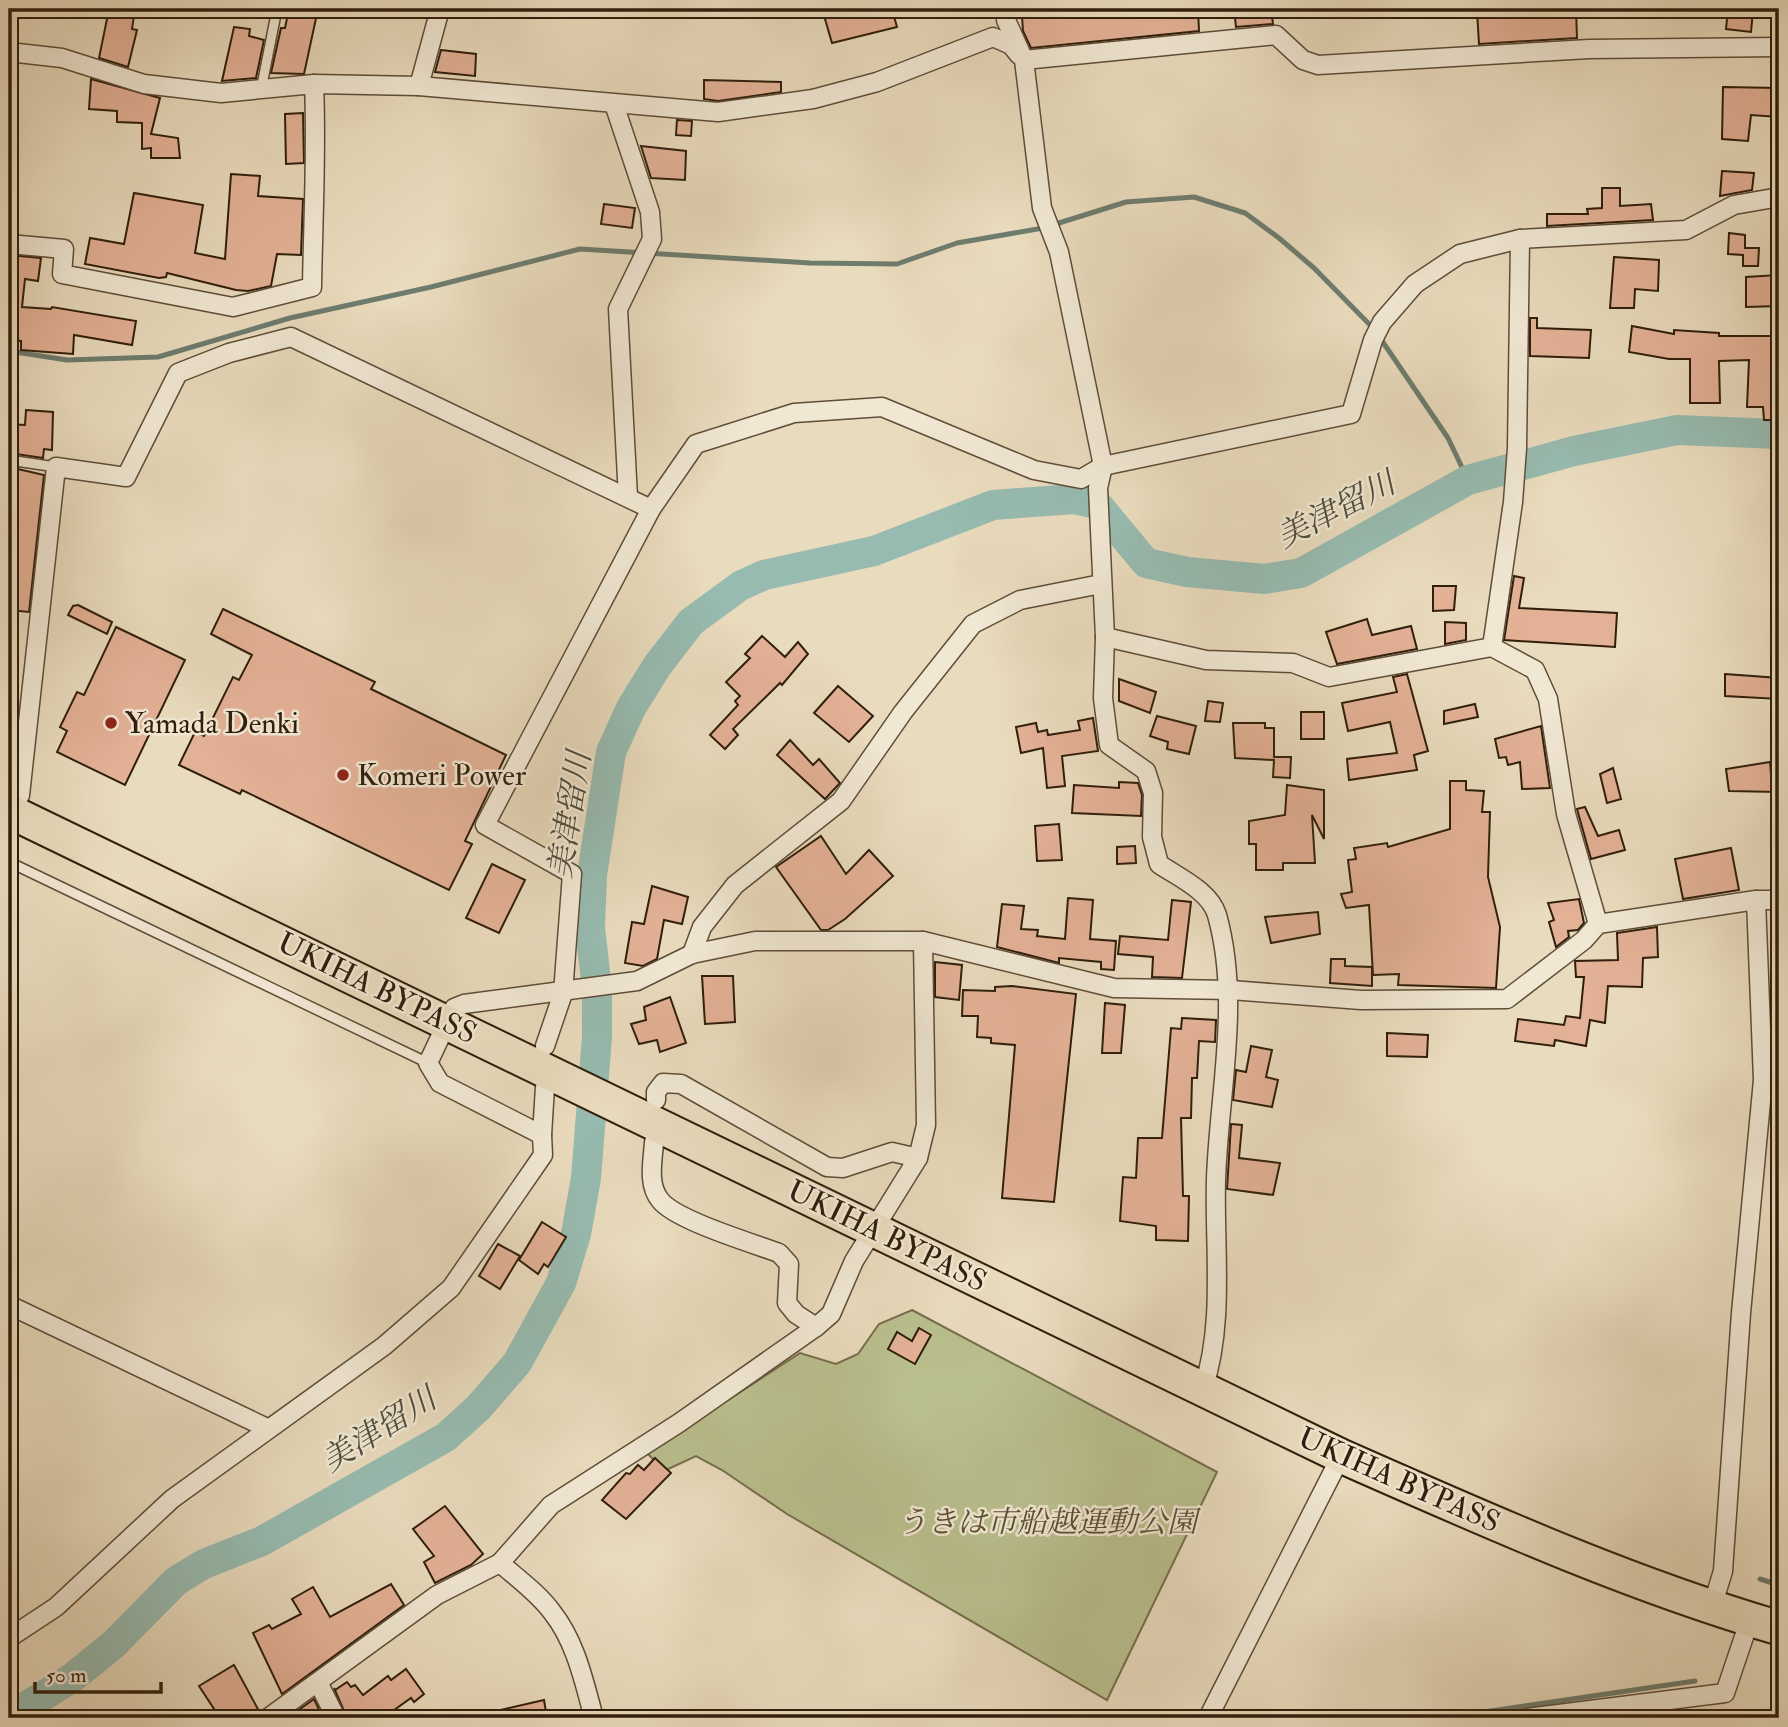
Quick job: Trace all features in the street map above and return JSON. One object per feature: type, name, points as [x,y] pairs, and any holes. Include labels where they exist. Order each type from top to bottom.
[{"type":"highway","name":"UKIHA BYPASS","points":[[10,812],[447,1021],[556,1084],[645,1106],[873,1231],[1341,1455],[1542,1544],[1712,1607],[1764,1623]]},
{"type":"street","points":[[419,86],[440,9]]},
{"type":"street","points":[[1009,9],[1006,20],[1024,60],[1030,123],[1048,226],[1077,330],[1103,466],[1098,488],[1105,637],[1102,698],[1109,745],[1146,771],[1153,793],[1152,837],[1159,864],[1201,892],[1217,912],[1231,990],[1216,1178],[1214,1342],[1203,1389]]},
{"type":"street","points":[[1024,60],[1276,35],[1303,60],[1318,65],[1589,49],[1779,47]]},
{"type":"street","points":[[9,52],[62,58],[144,84],[182,90],[221,93],[314,84],[419,86],[718,111],[813,99],[877,82],[993,37],[1011,45],[1024,60]]},
{"type":"street","points":[[9,244],[64,249],[62,274],[233,307],[312,287],[313,194],[317,164],[314,84]]},
{"type":"street","points":[[614,104],[650,212],[652,239],[618,309],[628,497]]},
{"type":"street","points":[[545,1046],[563,993],[572,874],[485,825],[651,509],[696,444],[794,413],[882,407],[1034,470],[1081,480],[1103,466],[1351,414],[1376,334],[1415,284],[1460,254],[1520,239],[1686,230],[1734,205],[1779,197]]},
{"type":"street","points":[[1492,647],[1513,502],[1517,448],[1520,239]]},
{"type":"street","points":[[10,812],[20,795],[56,467],[125,477],[178,373],[229,353],[291,337],[651,509]]},
{"type":"street","points":[[692,954],[702,926],[735,886],[841,801],[903,712],[973,624],[1020,600],[1101,584]]},
{"type":"street","points":[[1105,637],[1206,660],[1293,663],[1329,677],[1492,647],[1535,670],[1548,699],[1566,814],[1598,924]]},
{"type":"street","points":[[1712,1607],[1723,1571],[1741,1313],[1763,1080],[1756,900]]},
{"type":"street","points":[[542,1135],[440,1083],[428,1063],[454,1009],[464,1004],[563,993],[637,981],[692,954],[755,941],[923,941],[1114,988],[1231,990],[1361,1000],[1507,999],[1584,940],[1598,924],[1756,900],[1779,900]]},
{"type":"street","points":[[268,1718],[437,1595],[500,1563],[551,1505],[679,1423],[831,1314],[854,1261],[918,1158],[926,1125],[923,941]]},
{"type":"street","points":[[645,1106],[663,1083],[681,1084],[827,1167],[843,1168],[892,1152],[918,1158]]},
{"type":"street","points":[[9,1638],[56,1606],[172,1499],[384,1346],[451,1288],[543,1156],[542,1135],[556,1084]]},
{"type":"street","points":[[654,1142],[652,1181],[659,1200],[677,1213],[779,1254],[789,1264],[787,1303],[796,1314],[816,1327]]},
{"type":"street","points":[[9,1305],[267,1428]]},
{"type":"street","points":[[1208,1718],[1341,1455]]},
{"type":"street","points":[[500,1563],[550,1609],[560,1622],[577,1657],[594,1718]]},
{"type":"street","points":[[1527,1718],[1725,1693],[1764,1623]]},
{"type":"street","points":[[318,1682],[335,1718]]},
{"type":"lane","points":[[261,90],[277,9]]},
{"type":"lane","points":[[9,460],[56,467]]},
{"type":"lane","points":[[9,862],[428,1063]]},
{"type":"green space","name":"うきは市船越運動公園","points":[[912,1310],[1217,1472],[1107,1700],[787,1514],[722,1470],[696,1456],[664,1471],[647,1453],[800,1353],[836,1364],[858,1354],[879,1324]]},
{"type":"building","points":[[109,9],[135,9],[132,29],[137,30],[128,67],[99,58]]},
{"type":"building","points":[[289,9],[318,9],[304,74],[271,73],[281,28],[285,28]]},
{"type":"building","points":[[840,9],[892,9],[897,27],[832,43],[823,12]]},
{"type":"building","points":[[1162,9],[1198,9],[1199,31],[1031,48],[1023,31],[1022,16],[1087,17]]},
{"type":"building","points":[[1234,9],[1271,9],[1273,24],[1236,27]]},
{"type":"building","points":[[1576,9],[1577,38],[1479,44],[1477,11]]},
{"type":"building","points":[[1728,9],[1753,11],[1751,32],[1726,29]]},
{"type":"building","points":[[234,27],[250,29],[249,36],[264,40],[256,78],[222,81]]},
{"type":"building","points":[[441,50],[476,54],[475,76],[435,72]]},
{"type":"building","points":[[91,79],[160,98],[151,134],[178,138],[180,158],[151,158],[151,148],[142,149],[142,123],[117,122],[117,111],[89,109]]},
{"type":"building","points":[[704,80],[781,82],[781,92],[718,101],[704,99]]},
{"type":"building","points":[[1723,87],[1779,88],[1779,117],[1751,115],[1748,141],[1722,139]]},
{"type":"building","points":[[303,113],[304,163],[286,164],[285,114]]},
{"type":"building","points":[[677,120],[692,121],[691,136],[676,135]]},
{"type":"building","points":[[641,146],[686,151],[685,180],[651,178]]},
{"type":"building","points":[[1722,171],[1754,173],[1752,190],[1720,196]]},
{"type":"building","points":[[231,174],[260,176],[258,196],[303,199],[301,255],[277,254],[271,286],[248,291],[236,290],[167,273],[166,277],[159,278],[85,264],[90,238],[124,244],[134,193],[203,205],[195,253],[225,259]]},
{"type":"building","points":[[1602,188],[1620,188],[1620,206],[1651,204],[1653,220],[1547,226],[1547,214],[1588,214],[1587,209],[1602,208]]},
{"type":"building","points":[[604,204],[635,208],[632,228],[601,224]]},
{"type":"building","points":[[1729,233],[1745,235],[1745,248],[1759,248],[1758,266],[1743,266],[1743,255],[1728,254]]},
{"type":"building","points":[[9,255],[41,258],[38,281],[25,279],[22,307],[52,307],[136,321],[132,345],[74,335],[73,354],[21,350],[21,341],[9,340]]},
{"type":"building","points":[[1614,257],[1659,260],[1658,291],[1635,289],[1634,308],[1610,308]]},
{"type":"building","points":[[1779,275],[1779,306],[1746,307],[1746,277]]},
{"type":"building","points":[[1530,318],[1537,318],[1537,328],[1591,330],[1589,358],[1530,356]]},
{"type":"building","points":[[1632,326],[1674,334],[1674,330],[1719,333],[1719,336],[1779,336],[1779,420],[1764,420],[1763,407],[1747,407],[1749,360],[1719,361],[1720,403],[1690,403],[1690,359],[1669,359],[1629,352]]},
{"type":"building","points":[[26,410],[53,412],[52,450],[44,449],[43,458],[9,453],[9,424],[25,425]]},
{"type":"building","points":[[9,467],[44,475],[29,612],[9,610]]},
{"type":"building","points":[[1514,576],[1524,578],[1519,608],[1617,613],[1615,647],[1504,640]]},
{"type":"building","points":[[1433,586],[1456,586],[1454,610],[1433,611]]},
{"type":"building","points":[[78,605],[112,622],[107,634],[68,615],[73,606]]},
{"type":"building","points":[[223,609],[375,682],[371,689],[506,755],[465,841],[472,844],[449,890],[242,790],[240,794],[179,765],[195,732],[204,736],[233,677],[239,680],[252,655],[211,634]]},
{"type":"building","points":[[1367,619],[1372,635],[1411,626],[1417,649],[1337,664],[1326,632]]},
{"type":"building","points":[[1445,622],[1466,623],[1466,640],[1445,644]]},
{"type":"building","points":[[116,627],[185,660],[125,785],[57,752],[67,731],[60,727],[77,692],[84,695]]},
{"type":"building","points":[[762,636],[785,657],[798,642],[808,654],[782,685],[780,683],[733,729],[738,735],[725,749],[710,735],[738,705],[735,701],[740,696],[726,682],[750,658],[745,654]]},
{"type":"building","points":[[1407,674],[1428,751],[1414,755],[1417,770],[1349,780],[1347,759],[1397,753],[1390,722],[1348,731],[1342,703],[1397,692],[1393,677]]},
{"type":"building","points":[[1725,674],[1779,678],[1779,699],[1725,696]]},
{"type":"building","points":[[1119,679],[1156,692],[1150,713],[1119,701]]},
{"type":"building","points":[[838,686],[873,716],[849,742],[814,713]]},
{"type":"building","points":[[1208,701],[1223,703],[1220,722],[1205,721]]},
{"type":"building","points":[[1475,704],[1478,717],[1444,724],[1444,711]]},
{"type":"building","points":[[1301,712],[1324,712],[1324,739],[1301,739]]},
{"type":"building","points":[[1157,716],[1196,726],[1189,754],[1167,749],[1168,742],[1150,736]]},
{"type":"building","points":[[1093,718],[1098,751],[1062,756],[1065,786],[1047,788],[1043,748],[1021,753],[1016,727],[1036,723],[1038,732],[1047,730],[1048,735],[1080,730],[1078,721]]},
{"type":"building","points":[[1233,723],[1265,723],[1265,728],[1274,728],[1274,757],[1291,757],[1290,778],[1273,777],[1274,760],[1235,758]]},
{"type":"building","points":[[1541,726],[1550,788],[1522,789],[1520,762],[1508,765],[1506,757],[1499,758],[1495,739]]},
{"type":"building","points":[[790,740],[813,765],[819,759],[840,783],[825,799],[777,755]]},
{"type":"building","points":[[1770,762],[1771,774],[1779,773],[1779,792],[1729,791],[1726,769]]},
{"type":"building","points":[[1613,768],[1621,799],[1607,803],[1600,774]]},
{"type":"building","points":[[1450,781],[1466,781],[1466,790],[1484,791],[1482,812],[1490,812],[1488,877],[1500,927],[1496,988],[1398,985],[1399,974],[1373,975],[1369,905],[1346,908],[1341,894],[1352,892],[1348,860],[1356,859],[1354,848],[1387,843],[1388,847],[1450,829]]},
{"type":"building","points":[[1119,782],[1138,783],[1142,795],[1141,816],[1072,813],[1074,785],[1119,788]]},
{"type":"building","points":[[1287,785],[1324,790],[1324,839],[1312,815],[1315,863],[1283,863],[1283,870],[1256,870],[1256,844],[1249,844],[1249,821],[1285,815]]},
{"type":"building","points":[[1585,807],[1598,836],[1619,830],[1625,850],[1591,859],[1577,809]]},
{"type":"building","points":[[1059,824],[1062,860],[1037,861],[1035,826]]},
{"type":"building","points":[[821,836],[846,874],[869,850],[893,876],[845,919],[828,930],[821,930],[776,867]]},
{"type":"building","points":[[1135,846],[1136,863],[1117,864],[1117,847]]},
{"type":"building","points":[[1731,848],[1739,890],[1683,899],[1675,859]]},
{"type":"building","points":[[492,864],[525,880],[499,933],[466,918]]},
{"type":"building","points":[[652,886],[688,897],[682,924],[664,920],[657,959],[643,966],[625,963],[632,922],[644,924]]},
{"type":"building","points":[[1068,898],[1093,900],[1090,939],[1116,941],[1114,970],[1101,969],[1101,962],[1059,958],[1059,963],[997,947],[1002,904],[1024,906],[1021,929],[1038,930],[1037,936],[1065,939]]},
{"type":"building","points":[[1579,899],[1584,923],[1578,930],[1568,931],[1569,937],[1556,947],[1549,922],[1554,920],[1548,903]]},
{"type":"building","points":[[1172,900],[1191,902],[1182,978],[1152,977],[1153,957],[1118,954],[1120,936],[1168,940]]},
{"type":"building","points":[[1318,912],[1320,934],[1271,943],[1265,917]]},
{"type":"building","points":[[1657,927],[1658,957],[1643,958],[1642,987],[1608,986],[1605,1023],[1590,1020],[1586,1046],[1555,1040],[1554,1046],[1515,1041],[1518,1019],[1564,1025],[1566,1016],[1580,1018],[1584,977],[1576,977],[1575,961],[1618,960],[1617,933]]},
{"type":"building","points":[[1331,959],[1345,959],[1345,966],[1372,967],[1372,986],[1330,983]]},
{"type":"building","points":[[935,962],[962,965],[959,1000],[935,997]]},
{"type":"building","points":[[702,976],[733,976],[735,1022],[705,1024]]},
{"type":"building","points":[[1012,986],[1076,994],[1054,1202],[1002,1198],[1015,1045],[991,1043],[991,1038],[977,1037],[978,1016],[962,1016],[963,990],[995,991],[995,987]]},
{"type":"building","points":[[670,997],[686,1043],[660,1052],[657,1040],[639,1044],[631,1024],[646,1020],[644,1007]]},
{"type":"building","points":[[1105,1003],[1125,1005],[1121,1053],[1102,1053]]},
{"type":"building","points":[[1182,1018],[1216,1020],[1215,1042],[1199,1041],[1197,1078],[1192,1078],[1191,1118],[1181,1118],[1183,1196],[1189,1196],[1188,1241],[1156,1240],[1156,1226],[1120,1221],[1123,1177],[1136,1178],[1138,1138],[1162,1138],[1171,1028],[1181,1029]]},
{"type":"building","points":[[1387,1033],[1428,1035],[1427,1057],[1387,1056]]},
{"type":"building","points":[[1251,1046],[1272,1050],[1266,1077],[1278,1080],[1272,1107],[1233,1100],[1236,1070],[1246,1072]]},
{"type":"building","points":[[1231,1124],[1242,1125],[1239,1158],[1280,1163],[1273,1195],[1227,1189]]},
{"type":"building","points":[[542,1222],[566,1237],[548,1267],[544,1264],[538,1274],[519,1260]]},
{"type":"building","points":[[498,1244],[520,1256],[500,1289],[479,1276]]},
{"type":"building","points":[[919,1328],[931,1335],[915,1364],[888,1349],[897,1332],[912,1341]]},
{"type":"building","points":[[655,1458],[671,1473],[626,1519],[602,1500],[626,1473],[630,1474],[638,1465],[644,1470]]},
{"type":"building","points":[[445,1506],[483,1554],[471,1565],[435,1583],[424,1562],[434,1556],[413,1529]]},
{"type":"building","points":[[391,1584],[404,1605],[282,1694],[253,1633],[269,1625],[272,1629],[301,1614],[292,1599],[313,1587],[330,1617]]},
{"type":"building","points":[[234,1665],[259,1711],[257,1718],[220,1718],[199,1686]]},
{"type":"building","points":[[406,1669],[424,1694],[414,1702],[411,1698],[383,1718],[347,1718],[334,1688],[335,1690],[347,1682],[351,1687],[355,1685],[363,1695],[388,1676],[391,1680]]},
{"type":"building","points":[[314,1699],[323,1718],[295,1718],[293,1714]]},
{"type":"building","points":[[544,1700],[547,1718],[492,1718],[492,1712]]},
{"type":"waterway","points":[[9,351],[67,360],[158,357],[290,318],[431,287],[580,249],[810,263],[897,264],[957,243],[1043,228],[1126,202],[1194,197],[1245,213],[1314,268],[1374,329],[1448,438],[1468,480]]},
{"type":"waterway","name":"美津留川","points":[[9,1717],[72,1678],[114,1644],[176,1581],[204,1564],[262,1541],[446,1437],[478,1408],[517,1363],[561,1283],[576,1234],[586,1178],[597,1037],[597,989],[590,928],[592,875],[611,752],[631,708],[657,666],[691,622],[740,586],[764,575],[874,551],[993,505],[1074,499],[1097,504],[1146,563],[1187,572],[1264,579],[1301,573],[1468,480],[1574,451],[1677,430],[1779,434]]},
{"type":"waterway","points":[[1760,1579],[1779,1585]]},
{"type":"waterway","points":[[1443,1718],[1695,1681]]},
{"type":"place","name":"Yamada Denki","points":[[111,723]]},
{"type":"place","name":"Komeri Power","points":[[343,775]]}]
